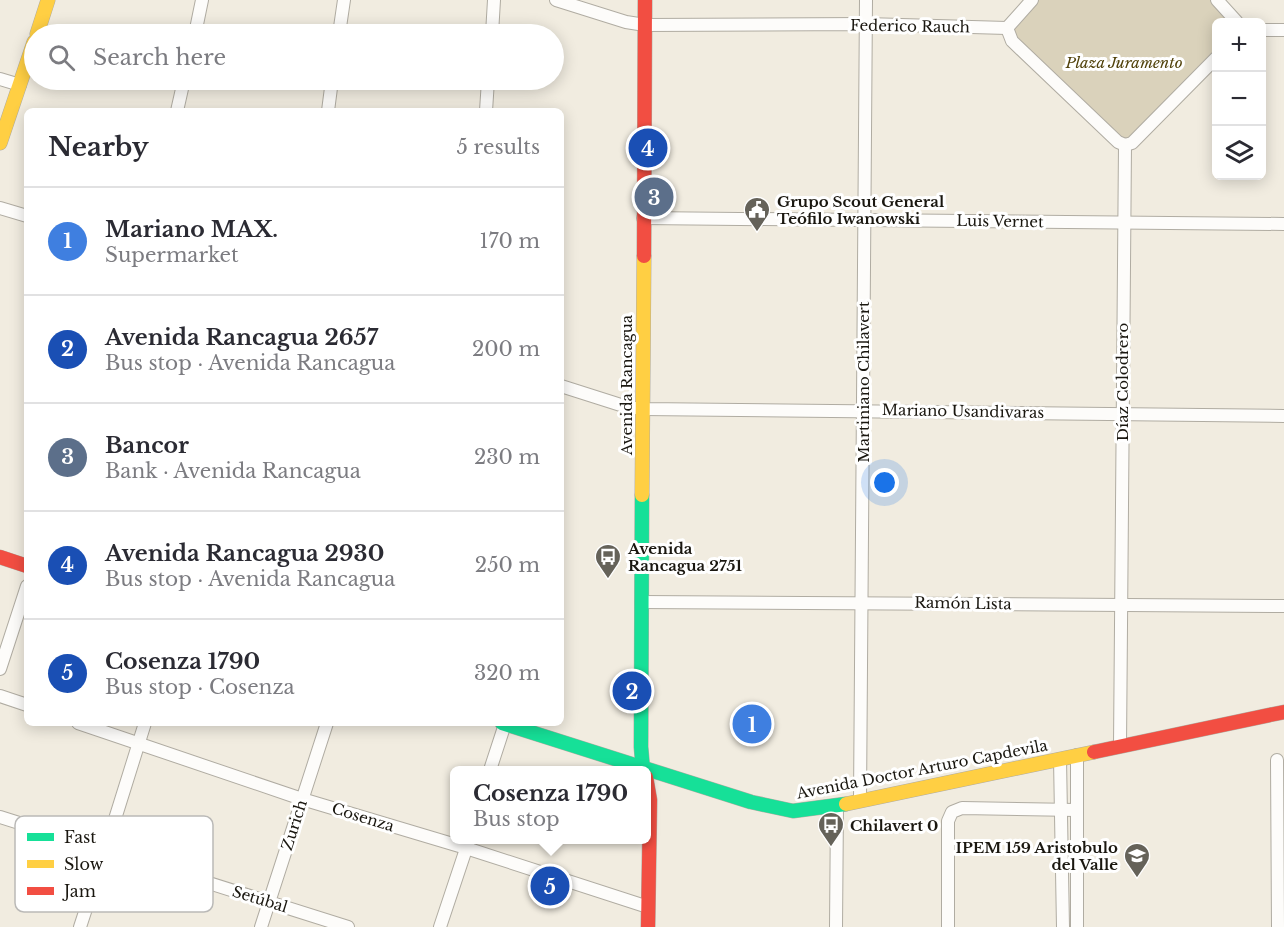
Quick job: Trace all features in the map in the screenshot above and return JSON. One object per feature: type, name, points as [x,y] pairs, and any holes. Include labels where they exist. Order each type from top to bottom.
[{"type":"main road","points":[[40,24],[48,0]]},
{"type":"main road","name":"Avenida Rancagua","points":[[643,766],[641,747],[641,602],[645,0]]},
{"type":"main road","points":[[0,143],[24,73]]},
{"type":"main road","points":[[0,557],[24,565]]},
{"type":"main road","name":"Avenida Doctor Arturo Capdevila","points":[[651,774],[782,810],[801,811],[837,806],[1284,712]]},
{"type":"main road","name":"Avenida Doctor Arturo Capdevila","points":[[510,726],[626,766]]},
{"type":"main road","name":"Avenida Rancagua","points":[[648,927],[649,844]]},
{"type":"street","points":[[197,24],[202,0]]},
{"type":"street","points":[[340,24],[344,0]]},
{"type":"street","points":[[493,24],[494,0]]},
{"type":"street","name":"Federico Rauch","points":[[556,0],[626,22],[645,25],[866,24],[1007,28]]},
{"type":"street","name":"Martiniano Chilavert","points":[[860,800],[866,0]]},
{"type":"street","points":[[1032,0],[1007,28],[1012,41],[1118,142],[1125,145],[1132,143],[1212,62]]},
{"type":"street","points":[[1217,0],[1233,18]]},
{"type":"street","points":[[1266,30],[1284,30]]},
{"type":"street","points":[[0,79],[20,85]]},
{"type":"street","points":[[178,108],[182,90]]},
{"type":"street","points":[[328,108],[331,90]]},
{"type":"street","points":[[486,108],[487,90]]},
{"type":"street","name":"Díaz Colodrero","points":[[1120,746],[1125,145]]},
{"type":"street","points":[[0,208],[24,215]]},
{"type":"street","name":"Luis Vernet","points":[[643,218],[1284,224]]},
{"type":"street","name":"Mariano Usandivaras","points":[[564,387],[627,407],[643,409],[1284,416]]},
{"type":"street","points":[[0,669],[24,595]]},
{"type":"street","name":"Ramón Lista","points":[[641,602],[1284,606]]},
{"type":"street","points":[[0,696],[24,704]]},
{"type":"street","name":"Cosenza","points":[[87,726],[302,799],[450,839]]},
{"type":"street","points":[[116,816],[144,726]]},
{"type":"street","name":"Zurich","points":[[261,927],[326,726]]},
{"type":"street","points":[[491,766],[503,726]]},
{"type":"street","points":[[1077,755],[1077,927]]},
{"type":"street","points":[[1060,759],[1063,927]]},
{"type":"street","points":[[1277,760],[1278,927]]},
{"type":"street","points":[[836,927],[837,806]]},
{"type":"street","points":[[948,927],[948,821],[952,812],[962,808],[1076,810]]},
{"type":"street","name":"Setúbal","points":[[0,817],[15,822]]},
{"type":"street","points":[[440,927],[467,844]]},
{"type":"street","name":"Cosenza","points":[[467,844],[648,907]]},
{"type":"street","name":"Setúbal","points":[[213,884],[348,927]]},
{"type":"street","points":[[80,927],[85,912]]},
{"type":"green space","name":"Plaza Juramento","points":[[1032,0],[1213,0],[1230,18],[1212,18],[1212,62],[1125,145],[1012,41],[1014,17]]},
{"type":"traffic: fast","points":[[642,495],[643,766]]},
{"type":"traffic: fast","points":[[511,726],[638,766]]},
{"type":"traffic: fast","points":[[651,770],[751,802],[793,811],[846,804]]},
{"type":"traffic: slow","points":[[40,24],[48,0]]},
{"type":"traffic: slow","points":[[0,143],[24,72]]},
{"type":"traffic: slow","points":[[642,495],[644,256]]},
{"type":"traffic: slow","points":[[846,804],[1094,752]]},
{"type":"traffic: jam","points":[[644,256],[645,0]]},
{"type":"traffic: jam","points":[[0,557],[24,565]]},
{"type":"traffic: jam","points":[[1094,752],[1284,712]]},
{"type":"traffic: jam","points":[[648,927],[649,844]]},
{"type":"place","name":"Avenida Rancagua 2930","points":[[648,148]]},
{"type":"place","name":"Bancor","points":[[654,197]]},
{"type":"place","name":"Grupo Scout General Teófilo Iwanowski","points":[[757,233]]},
{"type":"place","name":"Avenida Rancagua 2751","points":[[608,580]]},
{"type":"place","name":"Avenida Rancagua 2657","points":[[632,691]]},
{"type":"place","name":"Mariano MAX.","points":[[752,724]]},
{"type":"place","name":"Chilavert 0","points":[[831,848]]},
{"type":"place","name":"IPEM 159 Aristobulo del Valle","points":[[1137,879]]},
{"type":"place","name":"Cosenza 1790","points":[[550,886]]}]
